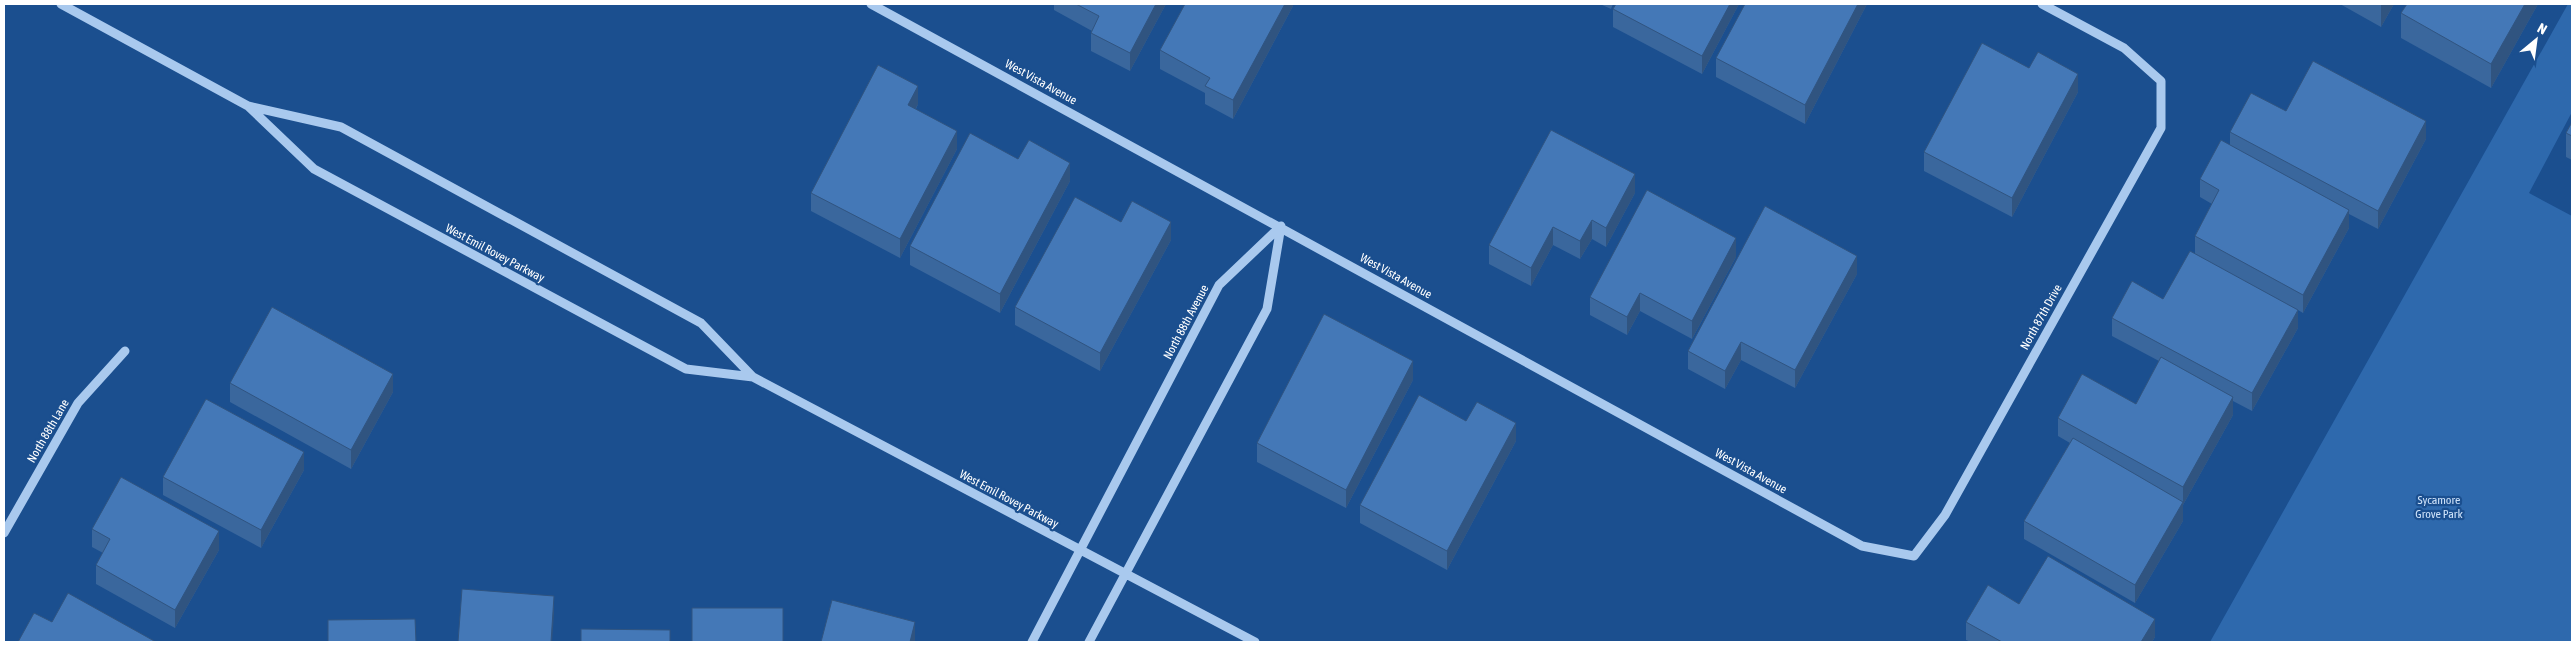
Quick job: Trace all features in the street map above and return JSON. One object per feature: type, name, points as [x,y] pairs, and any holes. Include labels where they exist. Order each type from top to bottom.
[{"type":"street","name":"West Emil Rovey Parkway","points":[[61,4],[248,106],[314,170],[686,370],[753,377]]},
{"type":"street","name":"West Vista Avenue","points":[[871,4],[1281,226],[1862,546],[1914,556]]},
{"type":"street","name":"North 87th Drive","points":[[1914,556],[1945,515],[2161,128],[2161,81],[2124,48],[2042,4]]},
{"type":"street","name":"West Emil Rovey Parkway","points":[[248,106],[341,127],[701,323],[753,377],[1255,642]]},
{"type":"street","name":"North 88th Avenue","points":[[1032,642],[1220,284],[1281,226]]},
{"type":"street","points":[[1089,642],[1267,309],[1281,226]]},
{"type":"street","name":"North 88th Lane","points":[[4,533],[78,403],[125,351]]},
{"type":"green space","name":"Sycamore Grove Park","points":[[2568,4],[2572,4],[2572,112],[2529,193],[2572,216],[2572,642],[2210,642]]},
{"type":"building","points":[[1076,4],[1156,4],[1130,53],[1091,33],[1099,16]]},
{"type":"building","points":[[1185,4],[1285,4],[1233,100],[1205,86],[1210,78],[1160,50]]},
{"type":"building","points":[[1616,4],[1730,4],[1702,56],[1613,9]]},
{"type":"building","points":[[1745,4],[1858,4],[1805,105],[1716,58]]},
{"type":"building","points":[[2407,4],[2525,4],[2491,64],[2401,13]]},
{"type":"building","points":[[1982,43],[2029,68],[2038,52],[2078,74],[2012,198],[1924,152]]},
{"type":"building","points":[[2313,61],[2426,121],[2378,211],[2230,132],[2251,93],[2286,111]]},
{"type":"building","points":[[878,65],[918,86],[908,105],[957,131],[900,239],[811,193]]},
{"type":"building","points":[[2572,122],[2572,136],[2566,133]]},
{"type":"building","points":[[1551,130],[1635,174],[1606,228],[1592,220],[1580,241],[1553,227],[1531,268],[1489,245]]},
{"type":"building","points":[[970,133],[1018,159],[1029,140],[1070,163],[1000,294],[910,246]]},
{"type":"building","points":[[2221,140],[2349,210],[2303,295],[2195,236],[2219,190],[2200,179]]},
{"type":"building","points":[[1647,190],[1736,238],[1692,321],[1640,293],[1627,317],[1590,297]]},
{"type":"building","points":[[1075,197],[1121,222],[1132,201],[1171,222],[1100,353],[1015,307]]},
{"type":"building","points":[[1765,206],[1857,256],[1795,370],[1741,342],[1725,371],[1688,351]]},
{"type":"building","points":[[2190,251],[2298,310],[2252,393],[2112,318],[2132,281],[2163,299]]},
{"type":"building","points":[[272,307],[393,374],[351,450],[230,383]]},
{"type":"building","points":[[1324,314],[1413,361],[1346,490],[1257,443]]},
{"type":"building","points":[[2161,357],[2233,397],[2183,487],[2058,418],[2082,374],[2136,404]]},
{"type":"building","points":[[1419,395],[1466,421],[1477,402],[1516,423],[1447,551],[1360,505]]},
{"type":"building","points":[[206,399],[304,452],[261,530],[163,477]]},
{"type":"building","points":[[2073,438],[2183,502],[2135,585],[2024,521]]},
{"type":"building","points":[[121,477],[219,531],[175,610],[96,565],[110,539],[92,529]]},
{"type":"building","points":[[2048,556],[2155,619],[2141,642],[2002,642],[1966,622],[1988,585],[2019,604]]},
{"type":"building","points":[[462,589],[554,596],[551,642],[458,642]]},
{"type":"building","points":[[68,593],[156,642],[18,642],[34,613],[52,622]]},
{"type":"building","points":[[832,600],[915,622],[910,642],[821,642]]},
{"type":"building","points":[[692,608],[783,608],[783,642],[692,642]]},
{"type":"building","points":[[415,619],[416,642],[328,642],[328,620]]},
{"type":"building","points":[[581,629],[670,630],[670,642],[581,642]]}]
